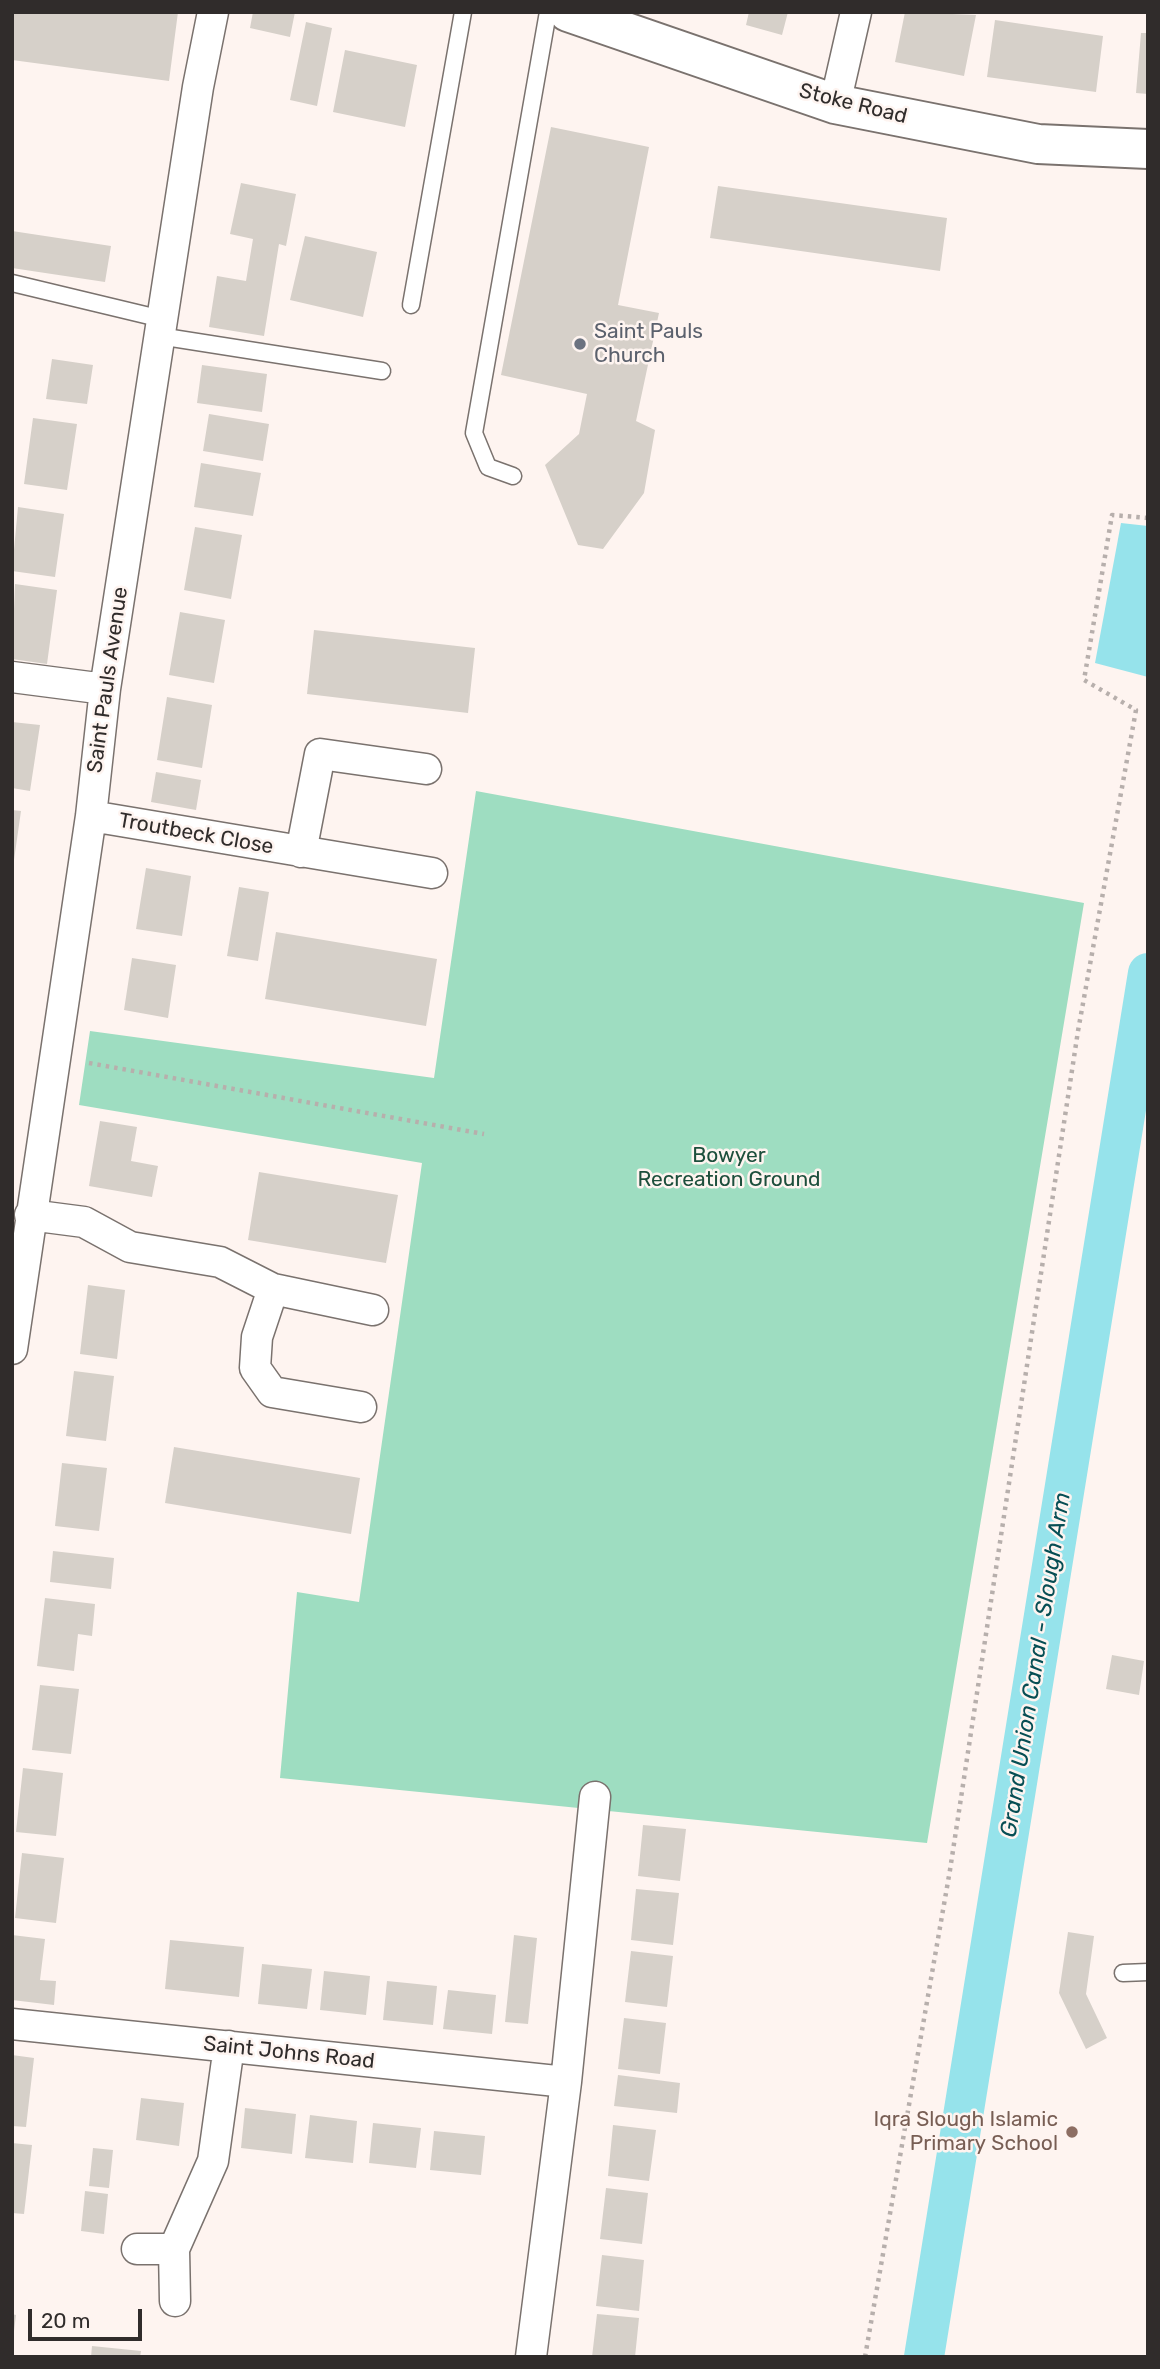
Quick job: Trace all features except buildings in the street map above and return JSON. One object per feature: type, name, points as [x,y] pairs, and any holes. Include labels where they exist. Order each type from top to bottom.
[{"type":"main road","name":"Stoke Road","points":[[568,12],[835,104],[1038,144],[1148,149]]},
{"type":"street","name":"Saint Pauls Avenue","points":[[12,1349],[91,816],[105,689],[213,12]]},
{"type":"street","points":[[835,104],[856,12]]},
{"type":"street","points":[[12,677],[105,689]]},
{"type":"street","name":"Troutbeck Close","points":[[301,852],[320,754],[426,769]]},
{"type":"street","name":"Troutbeck Close","points":[[91,816],[432,873]]},
{"type":"street","points":[[30,1214],[84,1222],[130,1247],[220,1262],[273,1289],[373,1310]]},
{"type":"street","points":[[273,1289],[257,1337],[255,1368],[272,1392],[361,1407]]},
{"type":"street","points":[[531,2357],[566,2082],[595,1797]]},
{"type":"street","name":"Saint Johns Road","points":[[12,2024],[566,2082]]},
{"type":"street","points":[[174,2301],[174,2249],[213,2161],[229,2046]]},
{"type":"street","points":[[137,2249],[174,2249]]},
{"type":"lane","points":[[411,306],[463,12]]},
{"type":"lane","points":[[513,476],[488,467],[474,433],[548,12]]},
{"type":"lane","points":[[12,283],[161,328],[382,371]]},
{"type":"lane","points":[[1123,1973],[1148,1972]]},
{"type":"path","points":[[865,2357],[950,1870],[1077,1031],[1136,710],[1084,680],[1112,515],[1148,518]]},
{"type":"path","points":[[54,1053],[94,1065],[484,1134]]},
{"type":"green space","name":"Bowyer Recreation Ground","points":[[476,791],[1084,903],[927,1843],[280,1778],[297,1592],[359,1602],[422,1163],[79,1105],[90,1031],[434,1078]]},
{"type":"water","points":[[1121,523],[1148,526],[1148,677],[1095,663]]},
{"type":"waterway","name":"Grand Union Canal - Slough Arm","points":[[924,2357],[1148,973]]},
{"type":"place","name":"Saint Pauls Church","points":[[580,344]]},
{"type":"place","name":"Iqra Slough Islamic Primary School","points":[[1072,2132]]}]
